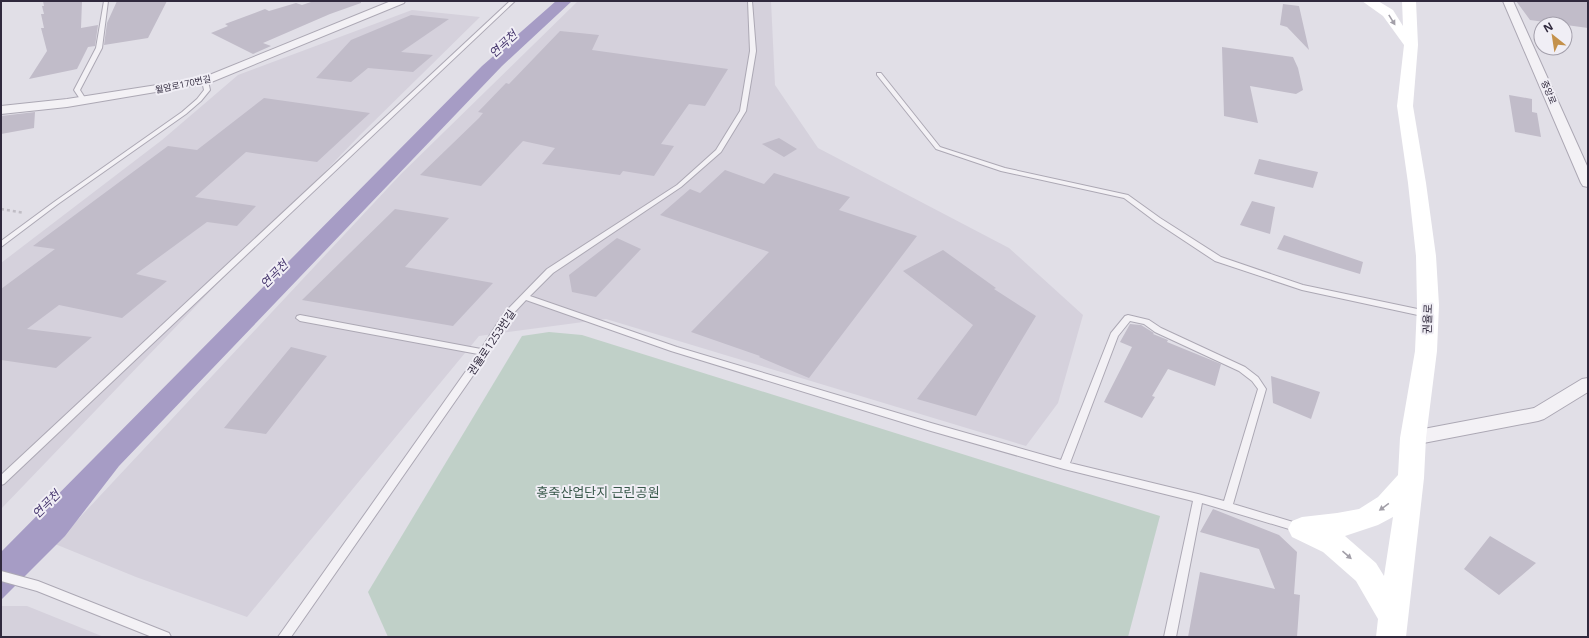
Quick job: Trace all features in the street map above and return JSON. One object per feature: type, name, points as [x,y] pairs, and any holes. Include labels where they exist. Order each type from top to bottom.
[{"type":"main road","points":[[1369,1],[1388,13],[1411,45]]},
{"type":"main road","name":"권율로","points":[[1392,626],[1410,478],[1413,438],[1426,350],[1428,314],[1426,256],[1418,183],[1411,151],[1405,106],[1411,45],[1409,1]]},
{"type":"main road","points":[[1302,529],[1344,525],[1372,516],[1389,504],[1410,478]]},
{"type":"main road","points":[[1302,529],[1333,542],[1366,572],[1392,626]]},
{"type":"street","name":"월암로170번길","points":[[1,110],[84,101],[205,81],[400,1]]},
{"type":"street","name":"중앙로","points":[[1508,1],[1588,183]]},
{"type":"street","points":[[1413,438],[1538,414],[1588,384]]},
{"type":"lane","points":[[84,101],[78,90],[99,48],[106,1]]},
{"type":"lane","points":[[1,482],[513,1]]},
{"type":"lane","name":"권율로1253번길","points":[[284,637],[483,352],[507,315],[550,271],[679,186],[719,151],[742,111],[752,51],[750,1]]},
{"type":"lane","points":[[879,74],[938,148],[1003,170],[1126,196],[1158,220],[1218,259],[1302,286],[1428,314]]},
{"type":"lane","points":[[1,245],[40,215],[184,113],[199,100],[207,90],[205,81]]},
{"type":"lane","points":[[525,297],[674,350],[1064,465],[1198,498],[1302,529]]},
{"type":"lane","points":[[300,318],[483,352]]},
{"type":"lane","points":[[1064,465],[1114,335],[1128,318],[1146,322],[1158,330],[1242,369],[1256,379],[1262,389],[1227,507]]},
{"type":"lane","points":[[1170,637],[1198,498]]},
{"type":"lane","points":[[1,576],[38,586],[165,637]]},
{"type":"path","points":[[1,209],[40,215]]},
{"type":"shaded area","points":[[556,1],[572,1],[502,66],[119,466],[65,536],[1,600],[1,552],[482,66]]},
{"type":"shaded area","points":[[578,1],[771,1],[775,85],[818,148],[1009,248],[1083,315],[1058,403],[1026,446],[606,319],[479,336],[247,617],[136,577],[55,544],[401,174]]},
{"type":"shaded area","points":[[412,10],[480,17],[360,135],[1,509],[1,263],[162,140],[238,75]]},
{"type":"shaded area","points":[[1,606],[27,606],[104,637],[1,637]]},
{"type":"green space","name":"홍죽산업단지 근린공원","points":[[549,332],[582,335],[1160,516],[1128,637],[388,637],[368,592],[522,336]]},
{"type":"building","points":[[43,1],[82,1],[81,28],[98,25],[95,46],[88,47],[77,69],[29,79],[47,51],[41,28],[44,28],[41,14],[44,14],[42,6],[44,6]]},
{"type":"building","points":[[117,1],[167,1],[148,38],[104,45],[107,23]]},
{"type":"building","points":[[314,1],[361,1],[361,3],[330,14],[263,43],[271,46],[253,54],[211,33],[228,26],[225,24],[265,9],[269,11],[296,3],[302,5]]},
{"type":"building","points":[[1516,1],[1588,1],[1588,28],[1573,26],[1573,16],[1533,16],[1533,20],[1530,20]]},
{"type":"building","points":[[1283,4],[1299,6],[1309,50],[1287,27],[1280,25]]},
{"type":"building","points":[[411,15],[449,19],[401,52],[433,55],[413,72],[368,68],[351,82],[316,78],[351,40]]},
{"type":"building","points":[[560,31],[599,35],[592,50],[728,69],[705,106],[689,104],[661,144],[674,146],[654,176],[623,171],[620,175],[542,164],[555,148],[523,141],[481,186],[420,175],[479,118],[483,113],[478,112],[506,83],[509,84]]},
{"type":"building","points":[[1222,47],[1293,57],[1298,68],[1303,90],[1296,94],[1250,86],[1258,123],[1224,116]]},
{"type":"building","points":[[1509,95],[1532,99],[1532,112],[1537,113],[1541,137],[1515,132]]},
{"type":"building","points":[[264,98],[370,113],[317,162],[246,152],[195,197],[256,206],[237,226],[207,222],[136,274],[167,281],[122,318],[59,305],[27,329],[92,337],[56,368],[1,360],[1,289],[55,249],[33,246],[168,146],[197,150]]},
{"type":"building","points":[[35,112],[34,128],[1,134],[1,116]]},
{"type":"building","points":[[779,138],[797,149],[784,157],[762,144]]},
{"type":"building","points":[[1259,159],[1318,172],[1313,188],[1254,174]]},
{"type":"building","points":[[725,170],[764,184],[774,173],[850,197],[839,210],[917,236],[809,378],[759,357],[760,356],[691,332],[769,252],[660,215],[690,189],[700,193]]},
{"type":"building","points":[[1252,201],[1275,207],[1270,234],[1240,225]]},
{"type":"building","points":[[395,209],[449,218],[405,267],[493,283],[453,326],[302,300]]},
{"type":"building","points":[[1284,235],[1363,262],[1360,274],[1277,249]]},
{"type":"building","points":[[617,238],[641,249],[596,297],[572,292],[569,275]]},
{"type":"building","points":[[943,250],[996,288],[994,289],[1036,316],[976,416],[917,399],[973,325],[903,271]]},
{"type":"building","points":[[1130,324],[1141,325],[1154,333],[1153,334],[1168,340],[1167,342],[1221,364],[1215,386],[1168,369],[1152,396],[1155,397],[1142,418],[1104,402],[1132,347],[1120,342]]},
{"type":"building","points":[[291,347],[327,356],[266,434],[224,428]]},
{"type":"building","points":[[1271,376],[1320,392],[1311,419],[1273,403]]},
{"type":"building","points":[[1213,509],[1279,535],[1297,552],[1294,594],[1300,595],[1297,637],[1188,637],[1200,572],[1275,589],[1259,549],[1200,532]]},
{"type":"building","points":[[1490,536],[1536,563],[1499,595],[1464,569]]},
{"type":"water label","name":"연곡천","points":[[503,44]]},
{"type":"water label","name":"연곡천","points":[[274,274]]},
{"type":"water label","name":"연곡천","points":[[46,504]]}]
